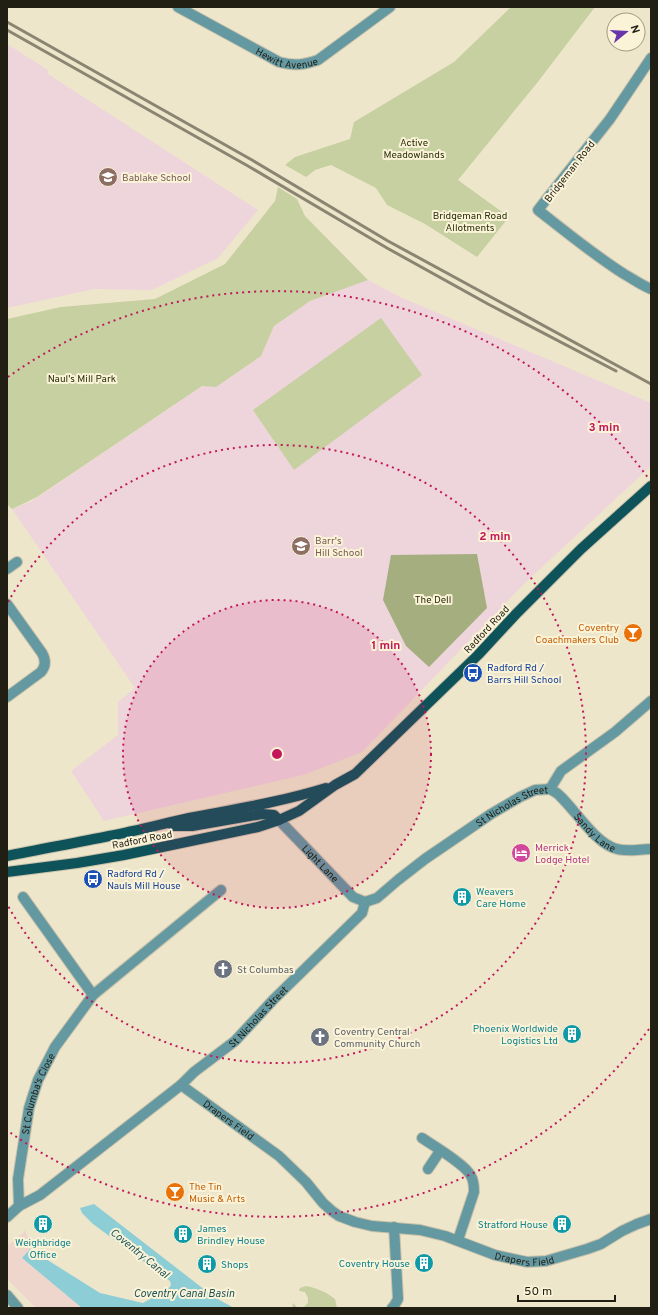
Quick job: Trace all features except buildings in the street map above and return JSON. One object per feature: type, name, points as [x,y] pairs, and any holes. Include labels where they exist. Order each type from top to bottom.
[{"type":"main road","name":"Radford Road","points":[[7,872],[124,855],[258,827],[280,820],[298,811],[335,785],[355,774],[478,655],[516,614],[581,549],[651,486]]},
{"type":"main road","name":"Radford Road","points":[[7,856],[273,802],[300,796],[335,785]]},
{"type":"main road","name":"Radford Road","points":[[155,825],[192,826],[262,814],[274,815],[280,820]]},
{"type":"street","name":"Hewitt Avenue","points":[[178,7],[279,62],[292,65],[304,65],[318,60],[390,7]]},
{"type":"street","name":"Bridgeman Road","points":[[651,58],[610,119],[538,210],[581,244],[615,268],[651,289]]},
{"type":"street","points":[[7,569],[17,562]]},
{"type":"street","points":[[7,604],[42,653],[45,660],[44,667],[39,674],[7,697]]},
{"type":"street","name":"St Nicholas Street","points":[[7,1217],[19,1206],[40,1195],[235,1041],[274,999],[362,914],[365,902],[377,898],[425,859],[491,814],[520,797],[536,790],[550,789],[561,771],[615,732],[651,701]]},
{"type":"street","name":"Sandy Lane","points":[[550,789],[560,795],[596,836],[607,846],[617,850],[651,848]]},
{"type":"street","name":"Light Lane","points":[[280,820],[353,897],[365,902]]},
{"type":"street","name":"St Columba's Close","points":[[19,1206],[18,1179],[30,1108],[38,1080],[55,1047],[93,995],[221,890]]},
{"type":"street","points":[[23,897],[93,995]]},
{"type":"street","name":"Drapers Field","points":[[181,1084],[279,1156],[306,1182],[323,1203],[339,1216],[351,1220],[372,1226],[420,1230],[458,1240],[495,1254],[527,1262],[546,1261],[588,1249],[601,1244],[637,1224],[651,1219]]},
{"type":"street","points":[[422,1138],[468,1171],[471,1176],[474,1187],[472,1198],[458,1240]]},
{"type":"street","points":[[428,1169],[440,1151]]},
{"type":"street","points":[[394,1227],[398,1299],[394,1307]]},
{"type":"street","points":[[7,1295],[18,1308]]},
{"type":"shaded area","name":"Bablake School","points":[[7,44],[48,70],[48,74],[258,210],[218,258],[152,290],[94,289],[7,308]]},
{"type":"shaded area","name":"Barr's Hill School","points":[[368,280],[400,297],[651,403],[651,466],[526,582],[362,752],[303,775],[104,821],[71,771],[118,735],[118,702],[135,688],[12,509],[32,501],[202,386],[216,386],[231,377],[261,356],[274,326],[310,301]]},
{"type":"shaded area","points":[[25,1229],[27,1236],[32,1242],[34,1251],[30,1249],[22,1258],[82,1308],[36,1308],[7,1279],[7,1246],[24,1232]]},
{"type":"green space","name":"Active Meadowlands","points":[[511,7],[595,7],[537,83],[458,180],[509,217],[477,257],[425,224],[387,205],[376,188],[331,165],[315,170],[306,177],[285,165],[295,157],[350,139],[354,122],[454,62]]},
{"type":"green space","name":"Naul's Mill Park","points":[[278,187],[297,199],[305,216],[368,280],[310,301],[274,326],[261,356],[216,387],[202,386],[37,497],[12,509],[7,504],[7,319],[61,307],[155,299],[225,264],[275,201]]},
{"type":"green space","points":[[381,318],[422,375],[294,470],[253,410]]},
{"type":"green space","name":"The Dell","points":[[477,554],[487,608],[429,667],[406,646],[383,600],[391,555]]},
{"type":"green space","points":[[306,1286],[321,1291],[335,1299],[337,1308],[298,1308],[304,1307],[308,1303],[308,1298],[305,1292],[299,1291],[300,1288]]},
{"type":"green space","points":[[293,1303],[298,1308],[292,1308]]},
{"type":"water","name":"Coventry Canal Basin","points":[[94,1204],[214,1297],[234,1308],[82,1308],[22,1258],[30,1249],[100,1293],[143,1303],[168,1289],[171,1285],[170,1281],[93,1224],[82,1213],[80,1208]]},
{"type":"railway","points":[[7,22],[252,160],[388,241],[651,384]]},
{"type":"railway","points":[[7,30],[248,166],[387,248],[488,304],[616,371]]},
{"type":"place","name":"Bablake School","points":[[108,177]]},
{"type":"place","name":"Barr's Hill School","points":[[301,546]]},
{"type":"place","name":"Coventry Coachmakers Club","points":[[633,633]]},
{"type":"place","name":"Radford Rd / Barrs Hill School","points":[[473,673]]},
{"type":"place","name":"Merrick Lodge Hotel","points":[[521,853]]},
{"type":"place","name":"Radford Rd / Nauls Mill House","points":[[93,879]]},
{"type":"place","name":"Weavers Care Home","points":[[462,897]]},
{"type":"place","name":"St Columbas","points":[[223,969]]},
{"type":"place","name":"Phoenix Worldwide Logistics Ltd","points":[[572,1034]]},
{"type":"place","name":"Coventry Central Community Church","points":[[320,1037]]},
{"type":"place","name":"The Tin Music & Arts","points":[[175,1192]]},
{"type":"place","name":"Weighbridge Office","points":[[43,1224]]},
{"type":"place","name":"Stratford House","points":[[562,1224]]},
{"type":"place","name":"James Brindley House","points":[[183,1234]]},
{"type":"place","name":"Coventry House","points":[[424,1263]]},
{"type":"place","name":"Shops","points":[[207,1264]]},
{"type":"park label","name":"Bridgeman Road Allotments","points":[[470,220]]},
{"type":"water label","name":"Coventry Canal","points":[[140,1253]]}]
